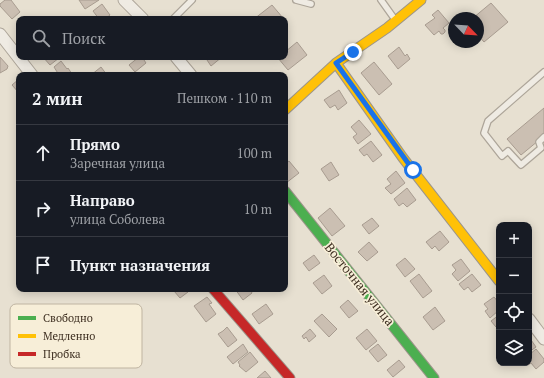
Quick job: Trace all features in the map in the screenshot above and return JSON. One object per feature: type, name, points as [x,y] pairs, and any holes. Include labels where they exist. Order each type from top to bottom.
[{"type":"street","points":[[124,0],[140,16]]},
{"type":"street","points":[[288,107],[336,63],[396,21],[421,0]]},
{"type":"street","points":[[0,34],[16,54]]},
{"type":"street","points":[[20,60],[30,72]]},
{"type":"street","points":[[178,60],[188,72]]},
{"type":"street","points":[[336,63],[403,158],[496,277]]},
{"type":"street","name":"Восточная улица","points":[[288,195],[434,378]]},
{"type":"street","points":[[216,292],[290,378]]},
{"type":"street","points":[[532,323],[544,339]]},
{"type":"lane","points":[[176,16],[192,0]]},
{"type":"lane","points":[[296,0],[311,4]]},
{"type":"lane","points":[[381,0],[396,21]]},
{"type":"lane","points":[[544,72],[488,121],[484,133],[502,156],[508,151],[521,165],[541,148],[539,142],[544,137]]},
{"type":"building","points":[[5,0],[11,0],[20,12],[12,19],[0,6],[0,4]]},
{"type":"building","points":[[79,0],[99,0],[85,9]]},
{"type":"building","points":[[491,3],[508,22],[484,42],[484,12],[480,12]]},
{"type":"building","points":[[102,4],[110,15],[97,16],[93,11]]},
{"type":"building","points":[[272,5],[281,16],[258,16]]},
{"type":"building","points":[[438,10],[448,22],[448,24],[443,28],[445,32],[443,34],[439,31],[434,35],[425,25],[435,18],[432,15]]},
{"type":"building","points":[[297,42],[307,55],[288,70],[280,60],[288,60],[288,50]]},
{"type":"building","points":[[399,47],[405,56],[407,54],[410,59],[398,69],[388,56]]},
{"type":"building","points":[[0,57],[8,66],[7,69],[0,73]]},
{"type":"building","points":[[46,60],[56,60],[50,65]]},
{"type":"building","points":[[135,60],[144,60],[146,63],[135,72],[129,65]]},
{"type":"building","points":[[207,60],[218,60],[211,66]]},
{"type":"building","points":[[61,61],[71,72],[57,72],[54,67]]},
{"type":"building","points":[[374,62],[392,84],[379,95],[361,73]]},
{"type":"building","points":[[101,67],[105,72],[95,72]]},
{"type":"building","points":[[16,82],[16,90],[12,85]]},
{"type":"building","points":[[339,90],[347,103],[338,110],[335,105],[330,108],[324,100]]},
{"type":"building","points":[[544,108],[544,136],[521,155],[507,139]]},
{"type":"building","points":[[359,120],[371,134],[358,144],[353,137],[357,134],[351,127]]},
{"type":"building","points":[[371,141],[382,155],[373,162],[367,154],[364,156],[359,150]]},
{"type":"building","points":[[289,161],[299,173],[288,181]]},
{"type":"building","points":[[331,162],[339,175],[329,181],[321,169]]},
{"type":"building","points":[[396,171],[405,183],[391,194],[385,188],[391,184],[387,179]]},
{"type":"building","points":[[407,188],[416,200],[407,207],[403,203],[399,206],[394,199]]},
{"type":"building","points":[[330,208],[345,226],[332,236],[318,218]]},
{"type":"building","points":[[372,218],[379,226],[369,234],[362,225]]},
{"type":"building","points":[[440,231],[449,242],[439,251],[435,246],[432,249],[426,242]]},
{"type":"building","points":[[369,242],[378,252],[367,261],[358,252]]},
{"type":"building","points":[[314,255],[320,263],[309,271],[303,263]]},
{"type":"building","points":[[405,258],[415,269],[405,277],[396,265]]},
{"type":"building","points":[[461,259],[470,271],[458,281],[452,274],[456,270],[452,265]]},
{"type":"building","points":[[419,274],[432,291],[423,298],[410,281]]},
{"type":"building","points":[[472,274],[481,285],[472,292],[468,287],[464,290],[459,284]]},
{"type":"building","points":[[324,275],[332,286],[322,294],[313,283]]},
{"type":"building","points":[[175,292],[188,292],[180,298]]},
{"type":"building","points":[[237,292],[252,292],[252,293],[243,300]]},
{"type":"building","points":[[207,297],[212,303],[209,304],[216,314],[206,322],[194,306]]},
{"type":"building","points":[[494,297],[496,299],[496,313],[490,318],[485,311],[488,309],[484,304]]},
{"type":"building","points":[[348,300],[358,311],[349,318],[340,307]]},
{"type":"building","points":[[266,304],[273,314],[259,324],[252,314]]},
{"type":"building","points":[[435,307],[445,321],[433,330],[423,317]]},
{"type":"building","points":[[322,314],[337,329],[329,337],[314,321]]},
{"type":"building","points":[[496,317],[496,327],[491,321]]},
{"type":"building","points":[[227,327],[237,340],[228,347],[218,334]]},
{"type":"building","points":[[310,329],[316,336],[309,342],[306,337],[304,339],[302,336]]},
{"type":"building","points":[[367,329],[377,341],[366,350],[356,338]]},
{"type":"building","points":[[532,341],[536,347],[532,350]]},
{"type":"building","points":[[243,344],[248,352],[233,364],[227,357]]},
{"type":"building","points":[[378,344],[387,355],[378,362],[369,351]]},
{"type":"building","points":[[536,349],[544,359],[544,362],[536,369],[532,364],[532,352]]},
{"type":"building","points":[[250,352],[258,362],[246,372],[239,366],[240,365],[238,362]]},
{"type":"building","points":[[399,360],[405,367],[393,377],[387,370]]},
{"type":"building","points":[[265,371],[271,378],[257,378]]},
{"type":"traffic: fast","points":[[288,195],[434,378]]},
{"type":"traffic: slow","points":[[288,107],[336,63],[387,28],[421,0]]},
{"type":"traffic: slow","points":[[336,63],[403,158],[496,277]]},
{"type":"traffic: jam","points":[[216,292],[290,378]]},
{"type":"route","points":[[353,52],[336,63],[413,170]]}]
